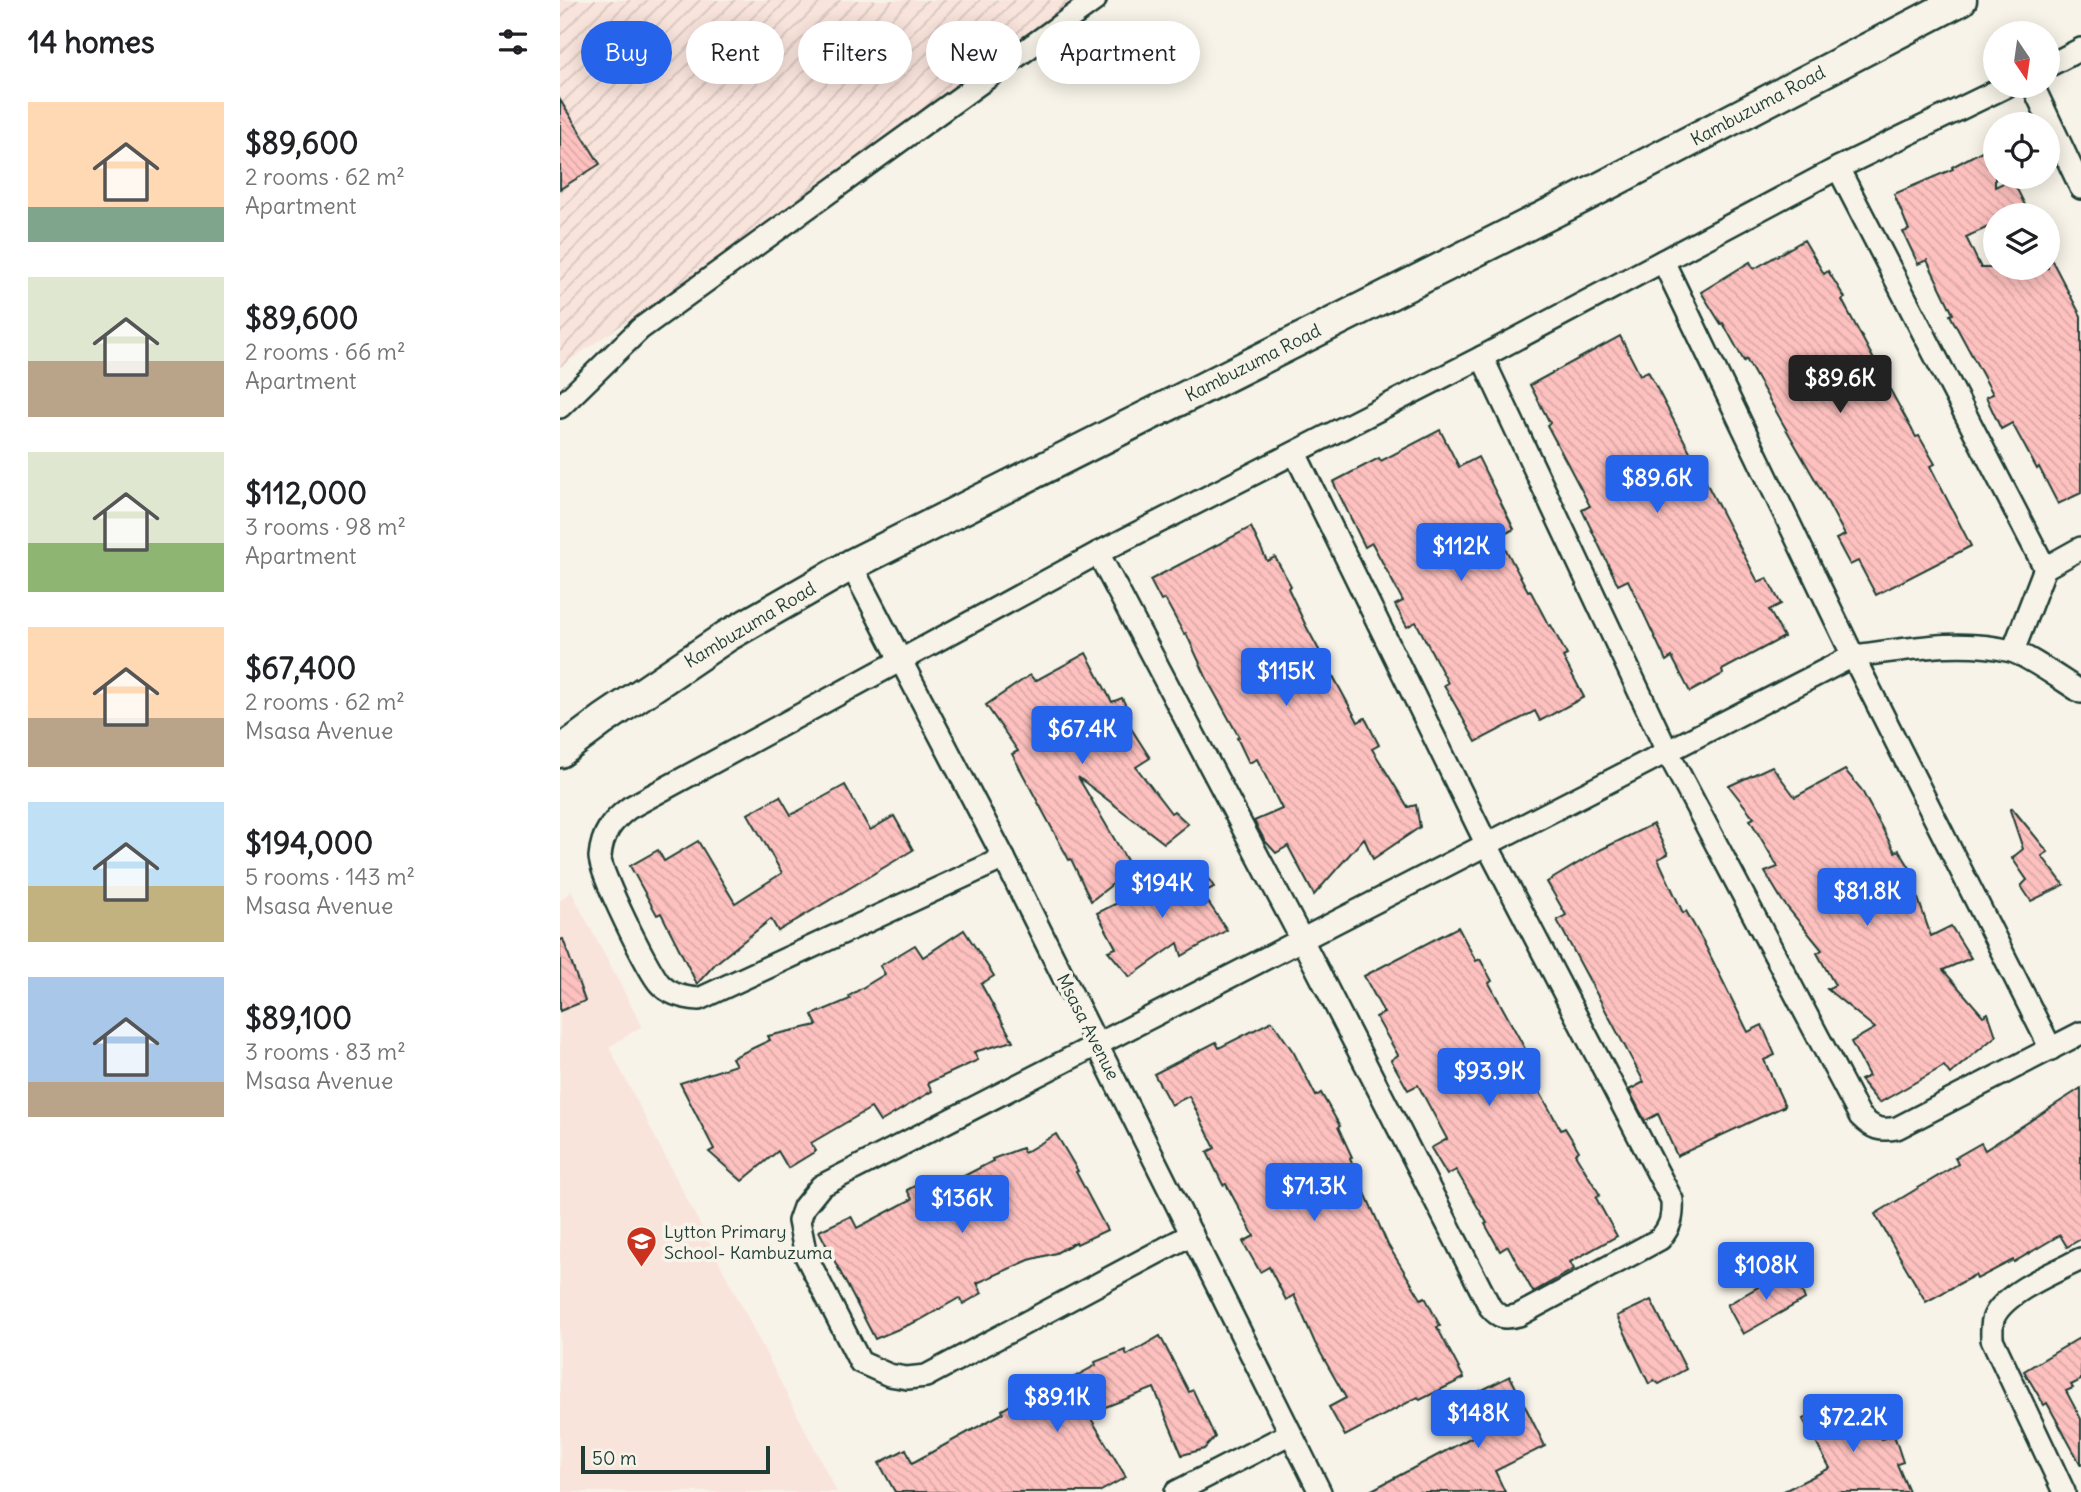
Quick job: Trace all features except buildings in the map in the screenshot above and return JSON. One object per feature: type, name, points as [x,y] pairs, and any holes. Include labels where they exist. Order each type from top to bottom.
[{"type":"main road","name":"Kambuzuma Road","points":[[560,751],[727,636],[851,565],[1569,204],[1961,0]]},
{"type":"street","points":[[560,407],[639,329],[1095,0]]},
{"type":"street","points":[[2060,60],[2081,50]]},
{"type":"street","points":[[1004,858],[699,999],[680,998],[660,984],[629,929],[599,860],[603,839],[612,821],[629,808],[898,659],[1098,553],[1482,357],[1838,168],[1983,98]]},
{"type":"street","points":[[2039,98],[2081,188]]},
{"type":"street","points":[[1838,168],[2045,568]]},
{"type":"street","points":[[1663,261],[1853,656],[2051,1049]]},
{"type":"street","points":[[1482,357],[1667,751],[1860,1116],[1870,1126],[1882,1131],[1897,1128],[2081,1032]]},
{"type":"street","points":[[1098,553],[1490,1307],[1497,1316],[1507,1318],[1519,1315],[1660,1239],[1670,1227],[1672,1200],[1486,843],[1295,453]]},
{"type":"street","points":[[2013,651],[2045,568],[2081,548]]},
{"type":"street","name":"Msasa Avenue","points":[[851,565],[1004,858],[1320,1492]]},
{"type":"street","points":[[1192,1234],[926,1376],[907,1378],[889,1375],[860,1362],[806,1256],[799,1222],[804,1207],[821,1186],[1853,656],[1972,645],[2013,651],[2081,692]]},
{"type":"street","points":[[2064,1492],[1992,1339],[1993,1318],[2003,1304],[2017,1293],[2081,1258]]},
{"type":"street","points":[[1176,1492],[1289,1434]]},
{"type":"shaded area","points":[[560,0],[1099,0],[1068,21],[1036,21],[1036,43],[1022,52],[1022,21],[926,21],[926,84],[976,84],[560,367]]},
{"type":"shaded area","name":"Lytton Primary School- Kambuzuma","points":[[571,891],[642,1026],[609,1047],[837,1492],[560,1492],[560,901]]},
{"type":"place","name":"Lytton Primary School- Kambuzuma","points":[[641,1269]]}]
